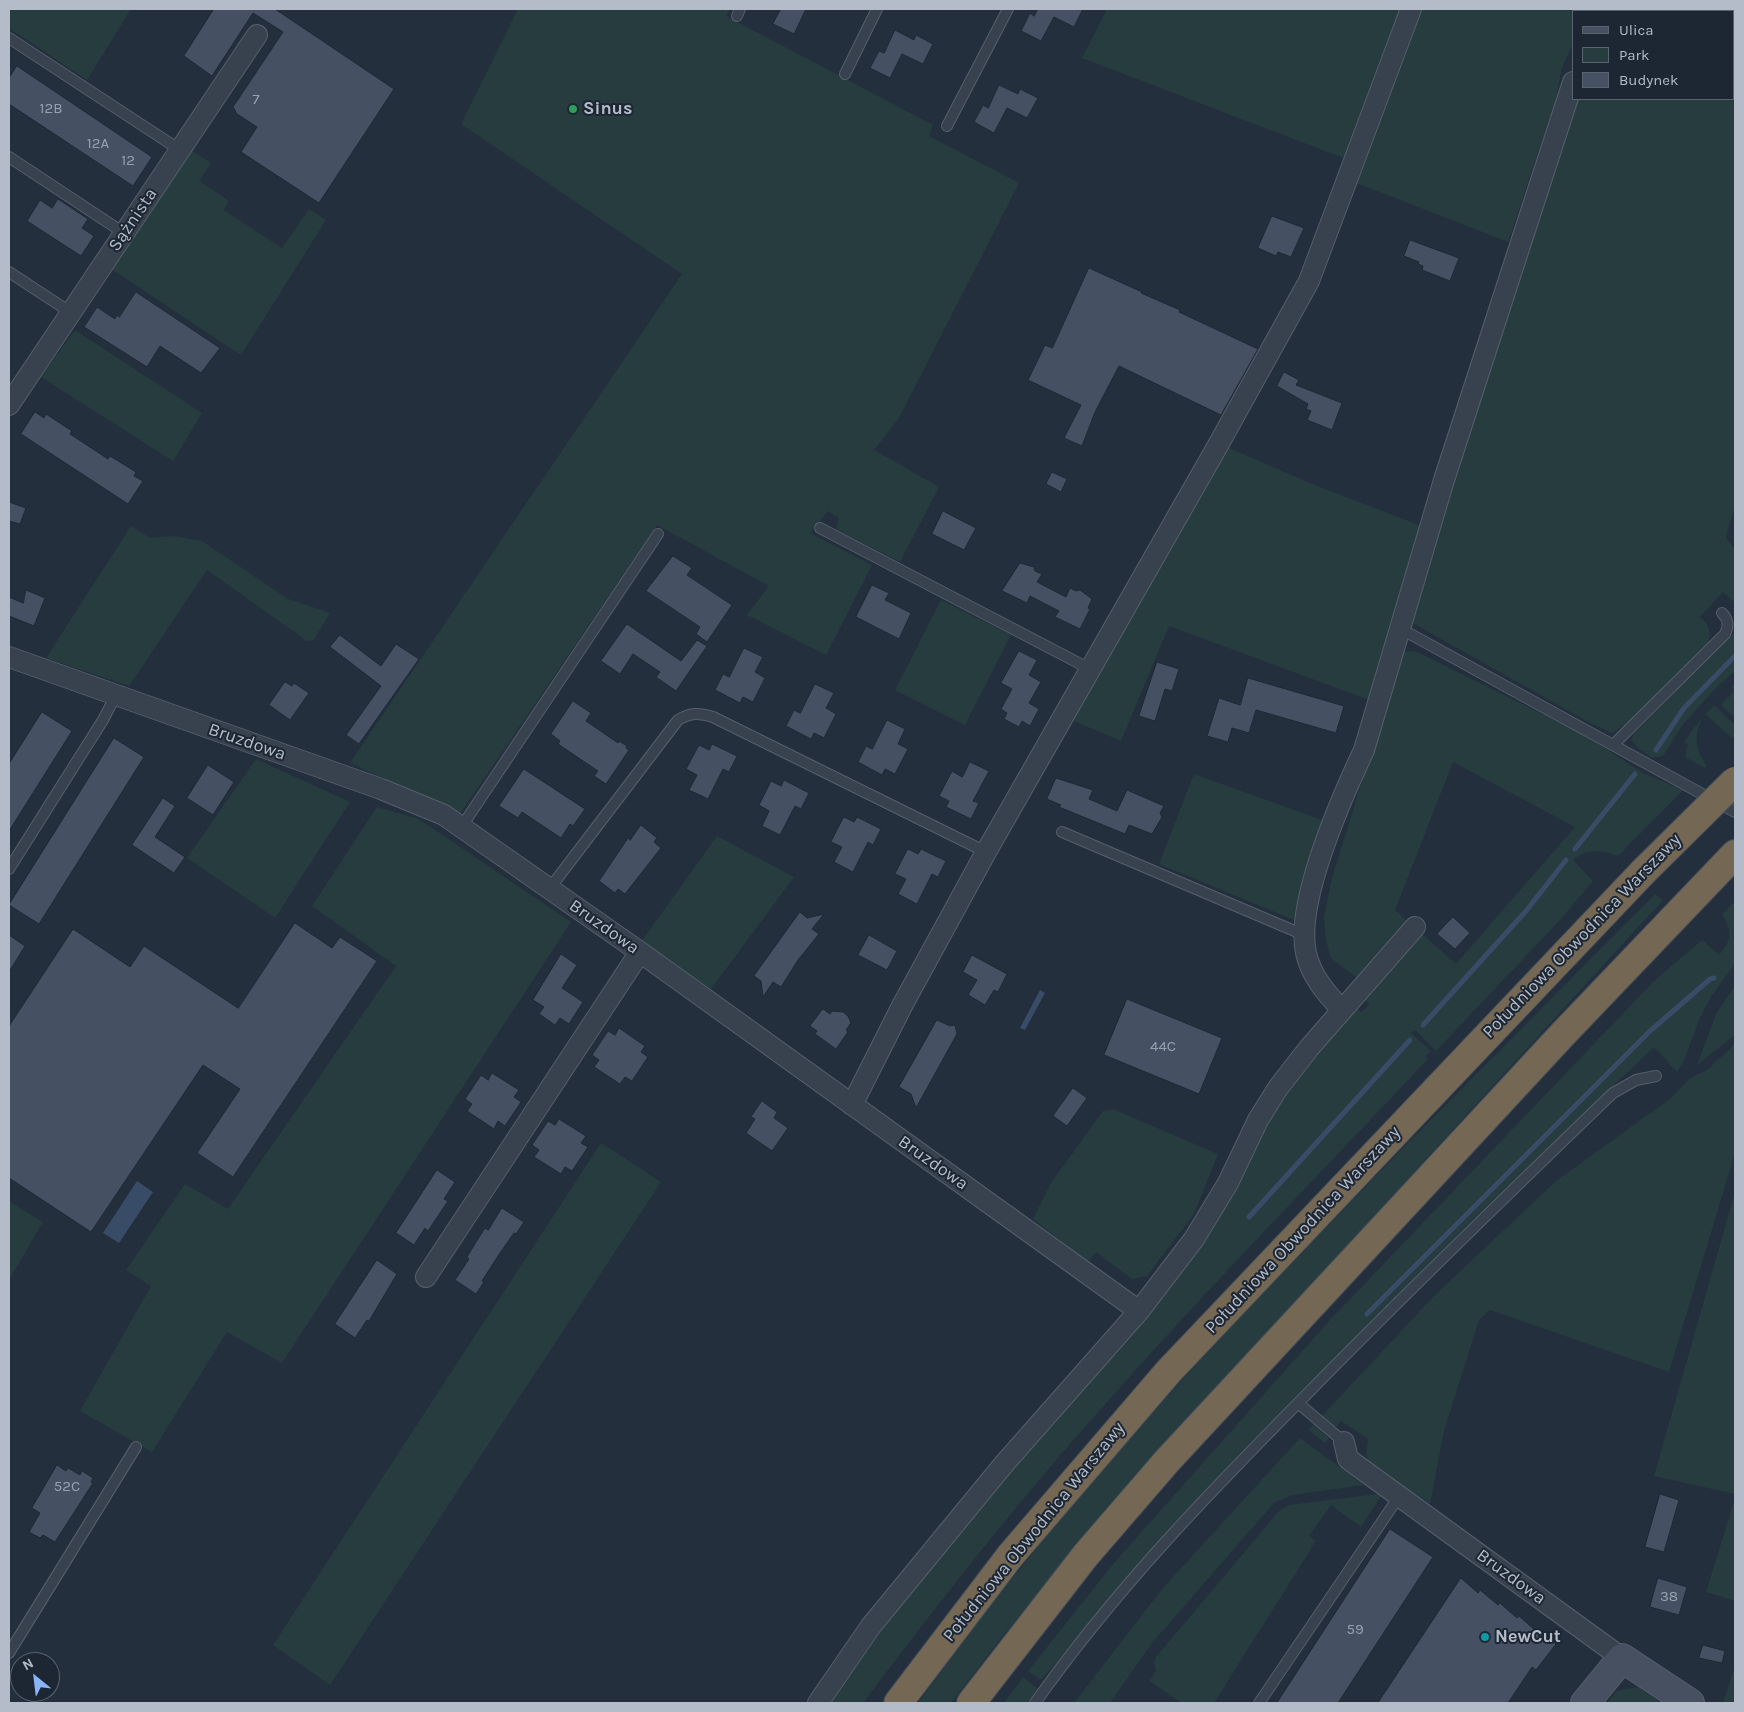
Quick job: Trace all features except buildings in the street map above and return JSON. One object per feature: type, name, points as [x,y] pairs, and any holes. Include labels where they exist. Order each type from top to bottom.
[{"type":"highway","name":"Południowa Obwodnica Warszawy","points":[[898,1703],[1010,1556],[1169,1371],[1643,872],[1735,781]]},
{"type":"highway","points":[[971,1703],[1085,1556],[1167,1461],[1562,1035],[1735,854]]},
{"type":"street","points":[[852,1105],[986,852],[1217,447],[1309,281],[1411,9]]},
{"type":"street","name":"Sążnista","points":[[9,405],[257,35]]},
{"type":"street","points":[[1342,1010],[1329,996],[1311,969],[1304,935],[1306,910],[1313,881],[1349,782],[1364,750],[1444,480],[1572,85]]},
{"type":"street","name":"Bruzdowa","points":[[9,657],[408,798],[462,826],[1139,1311]]},
{"type":"street","points":[[818,1703],[877,1618],[1004,1464],[1139,1311],[1212,1211],[1258,1120],[1278,1088],[1342,1010],[1415,928]]},
{"type":"street","points":[[426,1276],[640,952]]},
{"type":"street","name":"Bruzdowa","points":[[1344,1442],[1348,1459],[1622,1658],[1690,1703]]},
{"type":"street","points":[[1585,1703],[1622,1658]]},
{"type":"lane","points":[[845,74],[877,9]]},
{"type":"lane","points":[[947,126],[1008,9]]},
{"type":"lane","points":[[9,38],[180,150]]},
{"type":"lane","points":[[9,157],[124,233]]},
{"type":"lane","points":[[9,272],[70,312]]},
{"type":"lane","points":[[820,528],[1090,669]]},
{"type":"lane","points":[[462,826],[658,534]]},
{"type":"lane","points":[[1614,745],[1724,634],[1729,627],[1728,618],[1722,613]]},
{"type":"lane","points":[[1401,629],[1735,812]]},
{"type":"lane","points":[[9,869],[103,720],[116,695]]},
{"type":"lane","points":[[550,888],[678,720],[692,713],[713,717],[986,852]]},
{"type":"lane","points":[[1062,832],[1304,935]]},
{"type":"lane","points":[[1035,1703],[1091,1630],[1166,1541],[1257,1444],[1427,1272],[1612,1093],[1636,1080],[1656,1076]]},
{"type":"lane","points":[[1298,1403],[1344,1442]]},
{"type":"lane","points":[[9,1652],[136,1447]]},
{"type":"lane","points":[[1259,1703],[1400,1495]]},
{"type":"green space","points":[[9,9],[131,9],[87,80],[9,28]]},
{"type":"green space","points":[[518,9],[730,9],[726,16],[933,125],[929,136],[1019,183],[899,418],[874,450],[939,487],[900,562],[836,529],[839,518],[828,511],[810,533],[872,565],[826,655],[747,615],[769,586],[657,525],[460,814],[350,763],[682,274],[461,124]]},
{"type":"green space","points":[[1107,9],[1401,9],[1346,159],[1082,58]]},
{"type":"green space","points":[[1420,9],[1588,9],[1572,10],[1572,46],[1562,67],[1556,99],[1508,242],[1354,182],[1407,51]]},
{"type":"green space","points":[[1735,53],[1735,505],[1726,537],[1733,548],[1735,546],[1735,603],[1723,592],[1700,617],[1706,623],[1710,634],[1706,647],[1629,722],[1612,733],[1590,723],[1411,622],[1497,343],[1578,100],[1734,100]]},
{"type":"green space","points":[[188,148],[211,163],[199,181],[229,201],[224,210],[282,248],[309,209],[326,220],[241,355],[107,266]]},
{"type":"green space","points":[[75,330],[202,413],[173,461],[41,377]]},
{"type":"green space","points":[[1225,446],[1312,484],[1424,527],[1369,700],[1169,626],[1121,741],[1067,718]]},
{"type":"green space","points":[[131,526],[150,538],[174,536],[202,541],[288,599],[330,613],[314,640],[307,641],[207,570],[129,686],[46,658]]},
{"type":"green space","points":[[941,600],[1011,635],[965,725],[895,690]]},
{"type":"green space","points":[[1735,632],[1735,671],[1716,688],[1684,723],[1663,756],[1652,758],[1638,748],[1631,740],[1634,734]]},
{"type":"green space","points":[[1415,651],[1579,732],[1643,773],[1683,790],[1618,856],[1594,851],[1584,853],[1573,860],[1593,881],[1559,921],[1436,1051],[1415,1030],[1411,1033],[1431,1051],[1426,1056],[1428,1059],[1211,1288],[1084,1428],[971,1563],[863,1703],[831,1703],[905,1597],[984,1499],[1135,1325],[1278,1101],[1356,1007],[1361,1012],[1370,1004],[1362,998],[1421,933],[1456,964],[1575,827],[1453,762],[1395,910],[1408,922],[1358,979],[1331,958],[1326,941],[1324,917],[1332,878],[1402,652]]},
{"type":"green space","points":[[1735,684],[1735,718],[1721,705],[1734,691],[1732,687]]},
{"type":"green space","points":[[1714,705],[1735,725],[1735,735],[1732,738],[1705,714]]},
{"type":"green space","points":[[1704,717],[1698,728],[1697,747],[1707,766],[1705,768],[1685,757],[1688,744],[1684,742]]},
{"type":"green space","points":[[256,759],[350,802],[275,918],[187,858]]},
{"type":"green space","points":[[1194,774],[1325,821],[1294,920],[1159,864]]},
{"type":"green space","points":[[377,807],[419,819],[571,922],[282,1363],[227,1332],[152,1452],[80,1411],[151,1286],[126,1270],[185,1184],[228,1209],[396,966],[312,906]]},
{"type":"green space","points":[[717,836],[794,877],[711,989],[641,942]]},
{"type":"green space","points":[[1655,894],[1663,900],[1132,1480],[1005,1633],[951,1703],[918,1703],[980,1618],[1094,1478],[1218,1340],[1397,1154]]},
{"type":"green space","points":[[1735,901],[1735,964],[1712,995],[1677,1072],[1654,1047],[1462,1230],[1245,1448],[1142,1561],[1041,1680],[1028,1671],[1114,1563],[1330,1320],[1655,980],[1702,940],[1719,955],[1726,945],[1729,936],[1726,920],[1722,915]]},
{"type":"green space","points":[[1735,986],[1735,1035],[1697,1065],[1716,1014]]},
{"type":"green space","points":[[1735,1044],[1735,1153],[1669,1372],[1490,1310],[1479,1320],[1444,1431],[1430,1504],[1372,1466],[1366,1456],[1368,1439],[1341,1421],[1335,1429],[1321,1417],[1435,1295],[1556,1181],[1670,1099],[1689,1079],[1707,1070]]},
{"type":"green space","points":[[1113,1109],[1218,1154],[1194,1214],[1147,1276],[1132,1279],[1096,1252],[1088,1262],[1033,1219],[1051,1183],[1103,1111]]},
{"type":"green space","points":[[601,1143],[661,1182],[330,1685],[273,1645]]},
{"type":"green space","points":[[1735,1192],[1735,1494],[1654,1476]]},
{"type":"green space","points":[[9,1201],[43,1222],[9,1280]]},
{"type":"green space","points":[[1314,1424],[1329,1438],[1325,1443],[1308,1430]]},
{"type":"green space","points":[[1300,1438],[1364,1485],[1292,1495],[1274,1503],[1152,1643],[1110,1703],[1074,1703],[1163,1588]]},
{"type":"green space","points":[[1377,1494],[1381,1496],[1361,1527],[1331,1505],[1309,1536],[1316,1541],[1214,1703],[1181,1703],[1150,1681],[1156,1670],[1154,1663],[1156,1657],[1279,1511],[1289,1505]]},
{"type":"green space","points":[[1735,1498],[1735,1601],[1706,1592]]},
{"type":"green space","points":[[1735,1666],[1735,1703],[1723,1703]]},
{"type":"green space","points":[[1023,1677],[1038,1689],[1028,1703],[1004,1703]]},
{"type":"green space","points":[[1638,1687],[1661,1703],[1607,1703],[1617,1691]]},
{"type":"water","points":[[1040,990],[1045,993],[1025,1030],[1020,1028]]},
{"type":"water","points":[[137,1181],[153,1192],[119,1243],[103,1233]]},
{"type":"waterway","points":[[1656,750],[1684,708],[1735,656]]},
{"type":"waterway","points":[[1575,849],[1635,774]]},
{"type":"waterway","points":[[1423,1025],[1526,911],[1566,860]]},
{"type":"waterway","points":[[1367,1314],[1649,1032],[1710,979],[1714,978]]},
{"type":"waterway","points":[[1249,1217],[1410,1040]]},
{"type":"place","name":"Sinus","points":[[573,109]]},
{"type":"place","name":"NewCut","points":[[1485,1637]]}]
